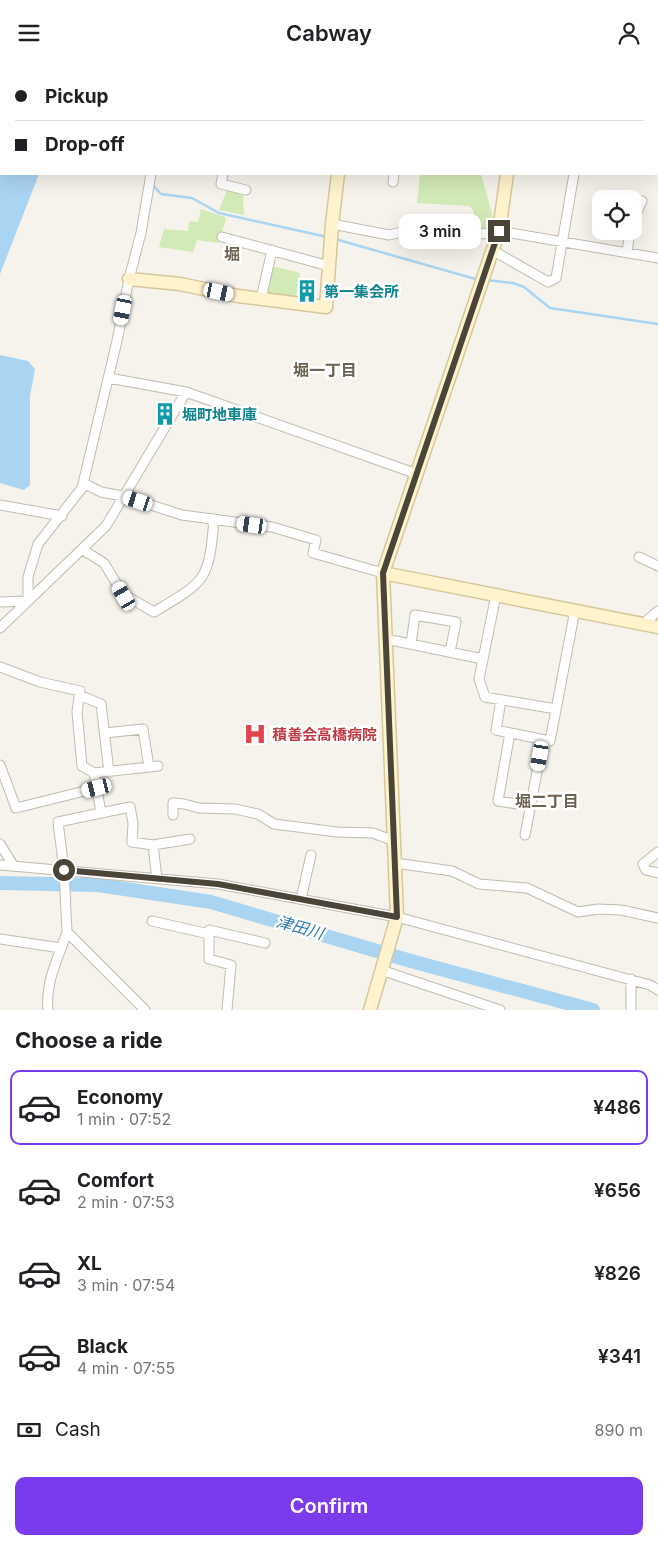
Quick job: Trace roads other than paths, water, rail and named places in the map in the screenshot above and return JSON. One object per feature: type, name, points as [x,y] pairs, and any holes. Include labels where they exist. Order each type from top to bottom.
[{"type":"street","points":[[28,601],[28,577],[38,544],[82,489],[141,233],[151,175]]},
{"type":"street","points":[[223,175],[221,184],[246,190]]},
{"type":"street","points":[[129,279],[180,284],[261,299],[326,307],[338,175]]},
{"type":"street","points":[[370,1010],[397,917],[383,573],[499,231],[506,175]]},
{"type":"street","points":[[492,250],[548,282],[553,282],[556,278],[574,175]]},
{"type":"street","points":[[332,224],[389,235],[415,229],[488,234],[499,231],[658,258]]},
{"type":"street","points":[[222,237],[329,266]]},
{"type":"street","points":[[627,252],[629,240]]},
{"type":"street","points":[[261,299],[272,250]]},
{"type":"street","points":[[109,378],[186,392],[417,474]]},
{"type":"street","points":[[0,628],[106,526],[186,392]]},
{"type":"street","points":[[83,483],[101,493],[123,496],[182,515],[272,527],[316,539],[313,553],[383,573],[658,627]]},
{"type":"street","points":[[0,505],[62,516]]},
{"type":"street","points":[[83,549],[104,563],[124,596],[154,612],[198,584],[207,570],[214,519]]},
{"type":"street","points":[[639,557],[658,566]]},
{"type":"street","points":[[496,595],[479,679],[485,697],[556,709]]},
{"type":"street","points":[[0,602],[28,601]]},
{"type":"street","points":[[501,700],[496,730],[550,741],[575,610]]},
{"type":"street","points":[[643,623],[658,611]]},
{"type":"street","points":[[411,644],[415,615],[456,622],[450,652]]},
{"type":"street","points":[[386,639],[483,659]]},
{"type":"street","points":[[0,667],[40,682],[80,691],[77,712],[82,766],[94,773],[154,767],[143,729],[105,733]]},
{"type":"street","points":[[79,695],[101,704],[110,772]]},
{"type":"street","points":[[510,733],[498,801],[530,806]]},
{"type":"street","points":[[525,835],[542,739]]},
{"type":"street","points":[[0,765],[16,808],[97,788]]},
{"type":"street","points":[[94,773],[101,813]]},
{"type":"street","points":[[173,815],[173,803],[199,808],[235,809],[258,814],[274,824],[337,832],[373,833],[394,841]]},
{"type":"street","points":[[48,1010],[46,992],[67,932],[64,870],[58,822],[130,807],[133,823],[132,842],[153,845],[190,839]]},
{"type":"street","points":[[0,843],[13,865]]},
{"type":"street","points":[[153,845],[157,879]]},
{"type":"street","points":[[658,852],[643,864],[646,870],[658,873]]},
{"type":"street","points":[[301,899],[310,855]]},
{"type":"street","points":[[395,863],[452,871],[478,884],[527,888],[578,912],[598,909],[621,910],[658,918]]},
{"type":"street","points":[[0,865],[218,884],[397,917],[631,979],[650,985],[658,990]]},
{"type":"street","points":[[152,921],[209,929],[265,943]]},
{"type":"street","points":[[209,929],[209,959],[231,965],[228,1010]]},
{"type":"street","points":[[67,932],[145,1010]]},
{"type":"street","points":[[0,939],[62,949]]},
{"type":"street","points":[[382,970],[500,1010]]},
{"type":"street","points":[[631,979],[631,1010]]},
{"type":"water","points":[[0,175],[39,175],[0,274]]},
{"type":"water","points":[[0,355],[28,361],[35,369],[30,396],[30,485],[24,490],[0,483]]},
{"type":"waterway","points":[[152,184],[161,194],[192,198],[219,213],[327,237]]},
{"type":"waterway","points":[[335,239],[479,280]]},
{"type":"waterway","points":[[487,280],[513,283],[524,287],[550,308],[658,324]]},
{"type":"waterway","name":"津田川","points":[[0,883],[98,885],[211,902],[411,961],[593,1010]]},
{"type":"place","name":"第一集会所","points":[[307,291]]},
{"type":"place","name":"堀町地車庫","points":[[165,414]]},
{"type":"place","name":"積善会高橋病院","points":[[255,734]]},
{"type":"district","name":"堀","points":[[232,254]]},
{"type":"district","name":"堀一丁目","points":[[325,370]]},
{"type":"district","name":"堀二丁目","points":[[547,801]]}]
